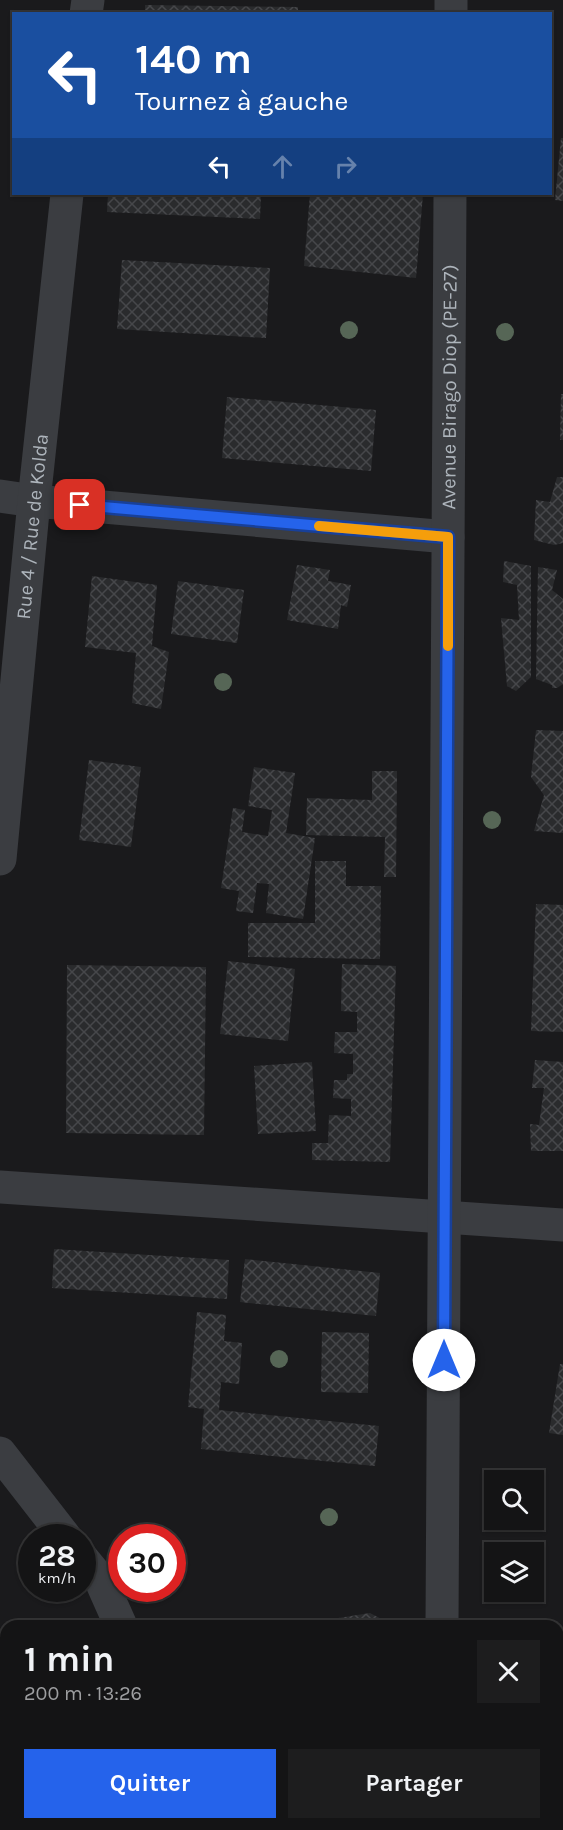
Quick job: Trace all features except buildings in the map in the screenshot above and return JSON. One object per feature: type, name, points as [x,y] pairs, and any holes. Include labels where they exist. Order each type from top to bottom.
[{"type":"street","name":"Rue 4 / Rue de Kolda","points":[[0,859],[34,501],[67,195]]},
{"type":"street","name":"Avenue Birago Diop (PE-27)","points":[[442,1620],[450,195]]},
{"type":"street","points":[[0,496],[34,501],[448,537]]},
{"type":"street","points":[[0,1187],[563,1225]]},
{"type":"street","points":[[0,1453],[55,1524]]},
{"type":"street","points":[[96,1575],[118,1620]]},
{"type":"slow traffic","points":[[319,526],[448,537],[448,646]]},
{"type":"route","points":[[80,505],[448,537],[444,1360]]}]
